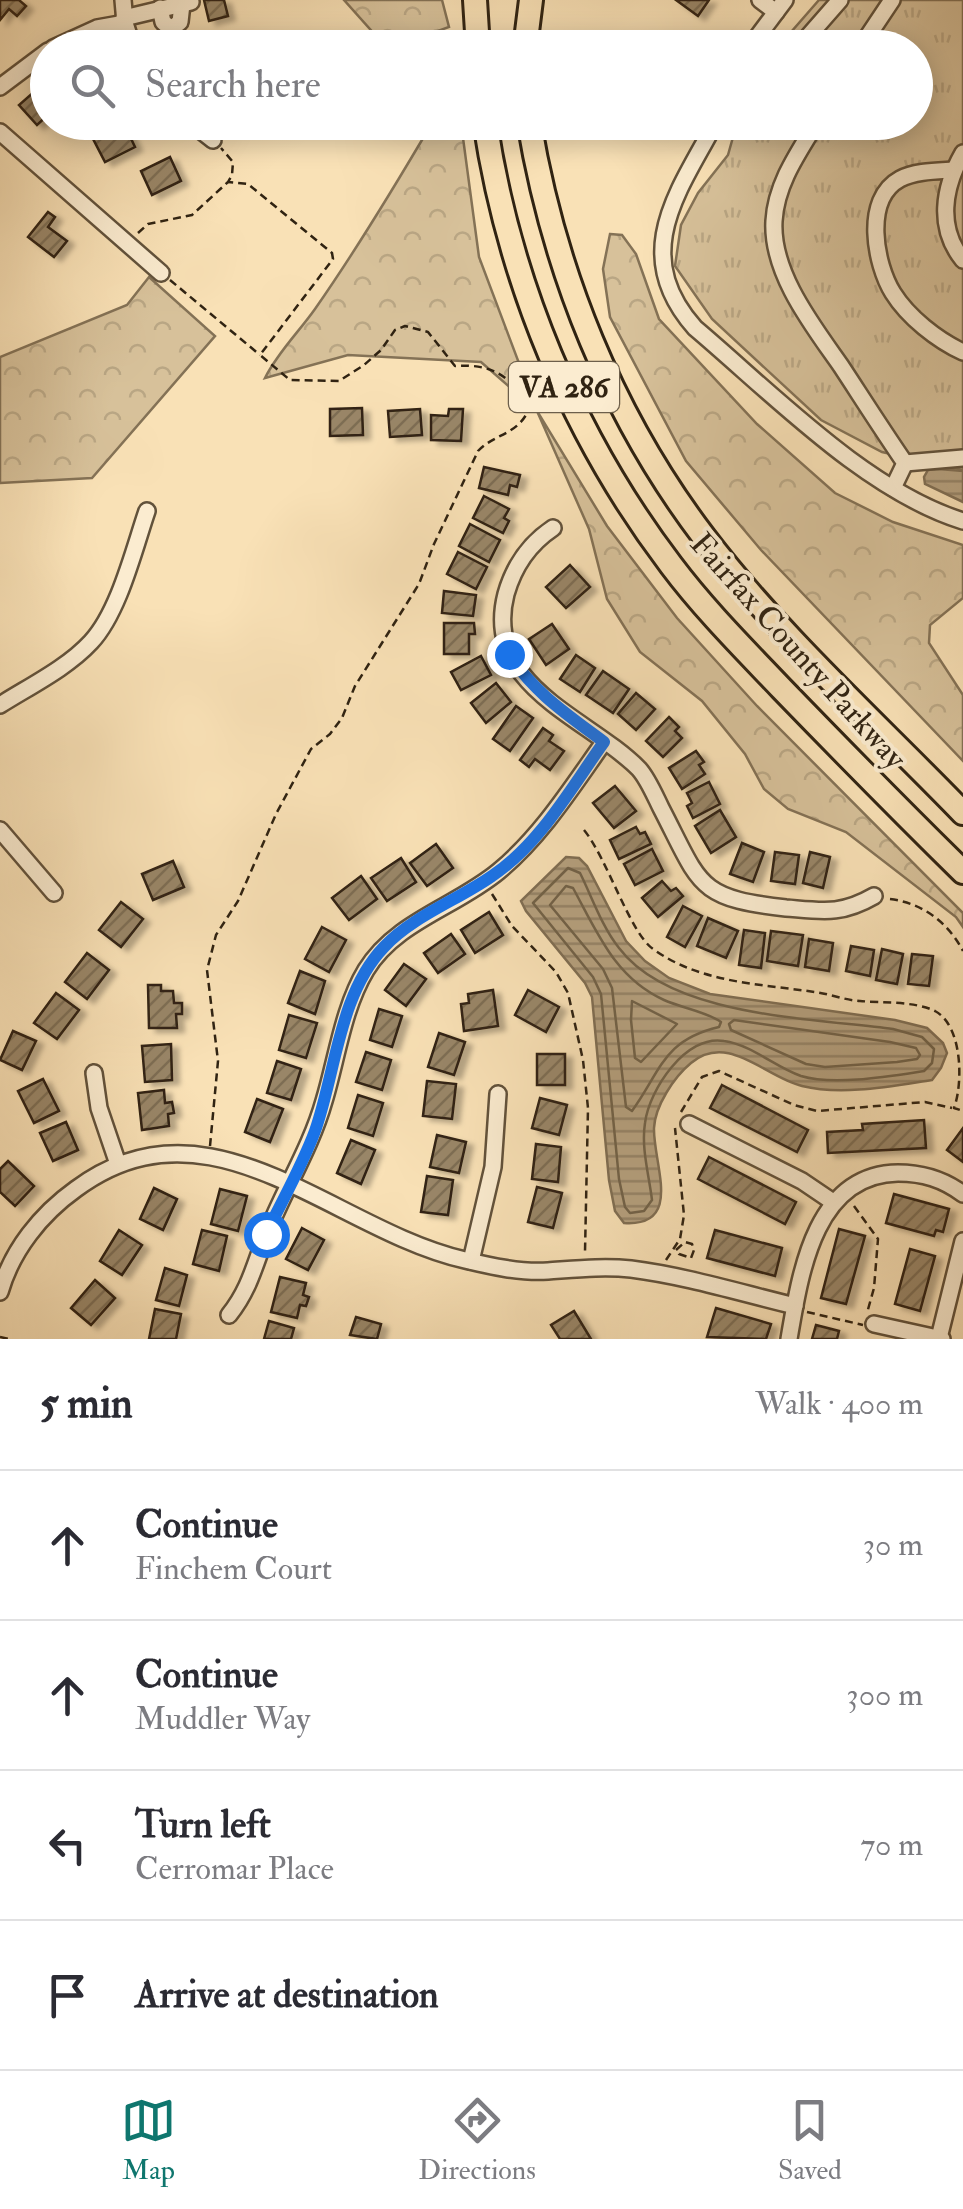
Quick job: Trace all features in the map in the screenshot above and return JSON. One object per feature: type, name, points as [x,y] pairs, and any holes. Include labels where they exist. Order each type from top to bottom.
[{"type":"highway","points":[[475,0],[477,30]]},
{"type":"highway","points":[[517,0],[521,30]]},
{"type":"highway","points":[[526,30],[532,0]]},
{"type":"highway","name":"Fairfax County Parkway","points":[[488,140],[501,206],[526,293],[586,435],[619,488],[672,566],[705,605],[872,783],[963,872]]},
{"type":"highway","name":"Fairfax County Parkway","points":[[532,140],[548,222],[582,318],[609,380],[656,466],[704,537],[762,607],[963,813]]},
{"type":"street","points":[[123,0],[128,30]]},
{"type":"street","points":[[760,0],[781,6],[763,30]]},
{"type":"street","points":[[814,30],[840,0]]},
{"type":"street","points":[[872,30],[892,0]]},
{"type":"street","points":[[93,30],[186,3]]},
{"type":"street","points":[[0,87],[30,64]]},
{"type":"street","points":[[0,132],[162,272]]},
{"type":"street","points":[[706,140],[672,201],[662,232],[662,256],[676,306],[695,328],[853,461],[893,488],[963,521]]},
{"type":"street","points":[[807,140],[784,179],[774,219],[774,238],[794,294],[812,327],[905,463]]},
{"type":"street","points":[[963,153],[953,170],[944,226],[951,246],[963,260]]},
{"type":"street","points":[[953,170],[898,180],[888,190],[875,222],[880,265],[891,290],[905,309],[946,344],[963,352]]},
{"type":"street","points":[[905,463],[963,458]]},
{"type":"street","points":[[893,488],[905,463]]},
{"type":"street","points":[[0,705],[91,642],[110,612],[147,511]]},
{"type":"street","points":[[553,528],[534,541],[510,582],[504,604],[503,628],[509,654],[524,678],[640,770],[697,876],[711,890],[744,903],[827,912],[852,909],[874,896]]},
{"type":"street","points":[[229,1315],[245,1294],[266,1234],[314,1135],[352,997],[366,970],[384,946],[410,926],[494,875],[524,849],[604,742]]},
{"type":"street","points":[[0,830],[54,893]]},
{"type":"street","points":[[94,1072],[99,1108],[118,1164]]},
{"type":"street","points":[[471,1261],[492,1168],[498,1094]]},
{"type":"street","points":[[688,1124],[839,1198]]},
{"type":"street","points":[[0,1292],[32,1230],[58,1202],[89,1179],[118,1164],[157,1156],[209,1156],[250,1165],[389,1235],[437,1253],[545,1272],[577,1267],[631,1269],[794,1306]]},
{"type":"street","points":[[790,1334],[818,1222],[839,1198],[864,1182],[888,1174],[933,1177],[963,1194]]},
{"type":"street","points":[[868,1327],[940,1339],[963,1241]]},
{"type":"path","points":[[127,244],[148,224],[192,215],[228,182],[232,162],[213,140]]},
{"type":"path","points":[[228,182],[248,184],[332,253],[333,259],[260,355]]},
{"type":"path","points":[[162,272],[290,380],[339,382],[381,350],[395,330],[404,326],[418,328],[435,339],[456,366],[483,366],[510,382],[522,395],[526,415],[511,433],[478,451],[419,584],[355,686],[342,718],[311,749],[276,814],[238,901],[216,935],[207,988],[218,1061],[209,1156]]},
{"type":"path","points":[[584,830],[637,928],[654,950],[714,978],[736,983],[940,1013],[960,1051],[962,1090],[954,1108]]},
{"type":"path","points":[[492,894],[512,926],[564,982],[572,1008],[588,1108],[586,1259]]},
{"type":"path","points":[[874,896],[898,900],[933,915],[951,930],[963,951]]},
{"type":"path","points":[[952,1030],[963,1028]]},
{"type":"path","points":[[664,1263],[680,1239],[684,1215],[675,1126],[702,1076],[710,1072],[732,1075],[794,1105],[817,1111],[925,1102],[963,1111]]},
{"type":"path","points":[[790,1334],[802,1332],[807,1312],[868,1327],[878,1235],[839,1198]]},
{"type":"path","points":[[670,1252],[688,1242],[694,1247],[695,1265]]},
{"type":"path","points":[[678,1249],[682,1257],[691,1258],[693,1254]]},
{"type":"path","points":[[0,1337],[9,1339]]},
{"type":"green space","points":[[344,0],[442,0],[449,27],[440,30],[371,30]]},
{"type":"green space","points":[[819,0],[963,0],[963,470],[882,452],[821,420],[712,319],[675,266],[681,225],[698,193],[728,155],[732,140],[933,140],[933,30],[793,30]]},
{"type":"green space","points":[[422,140],[463,140],[479,257],[537,411],[481,362],[348,355],[265,378],[390,194]]},
{"type":"green space","points":[[610,234],[622,235],[636,254],[659,319],[757,424],[835,493],[893,522],[963,545],[963,598],[930,625],[929,643],[963,695],[963,761],[761,550],[686,461],[610,317],[603,269]]},
{"type":"green space","points":[[149,277],[215,336],[92,478],[0,483],[0,357],[127,305]]},
{"type":"green space","points":[[537,411],[607,526],[677,618],[757,706],[963,913],[963,927],[956,917],[846,832],[788,809],[764,789],[745,754],[702,701],[640,652],[607,599],[589,529]]},
{"type":"water","points":[[928,470],[963,471],[963,502],[925,484]]},
{"type":"water","points":[[566,857],[579,858],[587,866],[626,941],[669,978],[710,994],[927,1028],[943,1043],[947,1053],[941,1068],[932,1080],[834,1090],[802,1086],[733,1054],[705,1055],[678,1076],[658,1111],[654,1128],[660,1204],[654,1215],[642,1222],[624,1223],[615,1211],[609,1180],[592,997],[521,901]]},
{"type":"building","points":[[0,0],[19,0],[26,6],[17,16],[9,9],[0,20]]},
{"type":"building","points":[[204,0],[224,0],[228,16],[209,21]]},
{"type":"building","points":[[676,0],[709,0],[698,16]]},
{"type":"building","points":[[30,95],[30,117],[19,105]]},
{"type":"building","points":[[94,140],[132,140],[135,147],[105,162]]},
{"type":"building","points":[[170,157],[181,181],[152,195],[141,171]]},
{"type":"building","points":[[48,212],[55,217],[48,227],[67,241],[54,257],[28,237]]},
{"type":"building","points":[[362,408],[363,435],[330,436],[330,409]]},
{"type":"building","points":[[420,409],[422,435],[390,437],[388,411]]},
{"type":"building","points":[[449,409],[463,409],[461,441],[431,440],[431,415],[448,416]]},
{"type":"building","points":[[484,467],[520,475],[517,487],[510,485],[508,495],[479,488]]},
{"type":"building","points":[[484,496],[509,509],[503,533],[473,518]]},
{"type":"building","points":[[470,524],[500,540],[489,562],[459,546]]},
{"type":"building","points":[[458,552],[487,567],[476,589],[447,574]]},
{"type":"building","points":[[570,565],[590,587],[566,608],[546,587]]},
{"type":"building","points":[[444,591],[476,595],[473,616],[442,613]]},
{"type":"building","points":[[444,623],[474,623],[475,634],[469,634],[469,654],[444,654]]},
{"type":"building","points":[[552,624],[569,649],[546,665],[529,639]]},
{"type":"building","points":[[576,655],[595,668],[580,692],[560,679]]},
{"type":"building","points":[[481,656],[491,675],[461,690],[451,672]]},
{"type":"building","points":[[603,671],[629,689],[613,713],[586,695]]},
{"type":"building","points":[[496,683],[511,702],[486,723],[471,703]]},
{"type":"building","points":[[636,693],[655,709],[636,730],[618,714]]},
{"type":"building","points":[[516,706],[533,718],[510,751],[493,739]]},
{"type":"building","points":[[669,717],[679,727],[675,731],[682,738],[663,757],[646,741]]},
{"type":"building","points":[[543,728],[553,735],[549,741],[564,751],[550,770],[535,759],[529,767],[520,760]]},
{"type":"building","points":[[696,751],[704,762],[699,765],[705,774],[682,789],[669,768]]},
{"type":"building","points":[[709,782],[720,804],[693,818],[687,806],[692,803],[687,793]]},
{"type":"building","points":[[615,786],[636,811],[614,828],[593,803]]},
{"type":"building","points":[[720,810],[736,837],[711,853],[695,826]]},
{"type":"building","points":[[636,827],[640,834],[645,832],[651,844],[619,859],[610,840]]},
{"type":"building","points":[[742,843],[764,852],[753,882],[730,874]]},
{"type":"building","points":[[436,844],[453,868],[427,886],[410,863]]},
{"type":"building","points":[[652,849],[663,871],[635,885],[624,864]]},
{"type":"building","points":[[775,852],[799,855],[795,884],[771,881]]},
{"type":"building","points":[[810,852],[830,857],[823,888],[803,883]]},
{"type":"building","points":[[401,858],[416,882],[387,901],[371,878]]},
{"type":"building","points":[[173,861],[184,887],[153,900],[142,874]]},
{"type":"building","points":[[361,876],[377,899],[349,920],[332,898]]},
{"type":"building","points":[[662,881],[683,896],[658,917],[642,898]]},
{"type":"building","points":[[121,902],[143,919],[121,947],[99,930]]},
{"type":"building","points":[[683,906],[702,916],[685,947],[667,937]]},
{"type":"building","points":[[489,912],[503,935],[475,953],[461,930]]},
{"type":"building","points":[[708,918],[738,931],[726,958],[697,946]]},
{"type":"building","points":[[322,927],[346,940],[329,972],[305,959]]},
{"type":"building","points":[[744,930],[765,933],[761,968],[739,965]]},
{"type":"building","points":[[771,931],[803,935],[798,966],[767,961]]},
{"type":"building","points":[[451,934],[465,954],[438,973],[424,953]]},
{"type":"building","points":[[809,939],[833,943],[829,971],[805,967]]},
{"type":"building","points":[[851,946],[874,950],[870,976],[846,971]]},
{"type":"building","points":[[882,949],[903,954],[897,984],[876,980]]},
{"type":"building","points":[[87,953],[109,970],[87,999],[65,982]]},
{"type":"building","points":[[912,954],[933,956],[929,986],[908,984]]},
{"type":"building","points":[[404,964],[426,979],[406,1006],[385,990]]},
{"type":"building","points":[[300,971],[325,981],[315,1014],[288,1003]]},
{"type":"building","points":[[148,985],[161,985],[161,991],[173,991],[174,1003],[182,1003],[182,1014],[176,1014],[177,1028],[149,1028]]},
{"type":"building","points":[[493,990],[498,1026],[464,1031],[461,1004],[469,1003],[468,994]]},
{"type":"building","points":[[528,990],[559,1007],[546,1032],[515,1015]]},
{"type":"building","points":[[56,993],[79,1010],[57,1039],[34,1023]]},
{"type":"building","points":[[379,1009],[402,1016],[392,1047],[370,1040]]},
{"type":"building","points":[[289,1015],[317,1023],[306,1058],[279,1050]]},
{"type":"building","points":[[13,1031],[36,1041],[22,1070],[0,1060]]},
{"type":"building","points":[[439,1033],[465,1042],[454,1075],[428,1067]]},
{"type":"building","points":[[171,1044],[172,1080],[145,1082],[142,1046]]},
{"type":"building","points":[[366,1052],[391,1060],[382,1090],[356,1082]]},
{"type":"building","points":[[537,1054],[565,1054],[565,1085],[537,1085]]},
{"type":"building","points":[[277,1061],[301,1069],[291,1100],[267,1093]]},
{"type":"building","points":[[43,1079],[59,1111],[34,1123],[18,1091]]},
{"type":"building","points":[[427,1081],[456,1084],[452,1119],[423,1116]]},
{"type":"building","points":[[722,1085],[808,1130],[797,1152],[710,1108]]},
{"type":"building","points":[[164,1090],[165,1103],[172,1102],[174,1113],[168,1114],[169,1126],[142,1130],[138,1093]]},
{"type":"building","points":[[358,1095],[383,1103],[373,1136],[348,1128]]},
{"type":"building","points":[[540,1098],[567,1105],[559,1135],[532,1128]]},
{"type":"building","points":[[257,1099],[283,1109],[270,1142],[245,1132]]},
{"type":"building","points":[[924,1120],[926,1148],[828,1153],[827,1132],[863,1130],[862,1124]]},
{"type":"building","points":[[66,1122],[78,1150],[53,1161],[40,1133]]},
{"type":"building","points":[[963,1128],[963,1162],[947,1150]]},
{"type":"building","points":[[437,1135],[466,1142],[459,1173],[430,1167]]},
{"type":"building","points":[[351,1140],[375,1150],[361,1184],[337,1173]]},
{"type":"building","points":[[536,1144],[561,1147],[558,1182],[532,1179]]},
{"type":"building","points":[[709,1157],[796,1202],[785,1224],[698,1179]]},
{"type":"building","points":[[8,1161],[34,1186],[15,1206],[0,1192],[0,1169]]},
{"type":"building","points":[[427,1176],[453,1180],[448,1215],[421,1212]]},
{"type":"building","points":[[537,1187],[562,1193],[553,1228],[528,1222]]},
{"type":"building","points":[[154,1188],[177,1199],[163,1230],[140,1219]]},
{"type":"building","points":[[220,1189],[247,1196],[238,1231],[211,1224]]},
{"type":"building","points":[[894,1194],[949,1209],[943,1232],[936,1230],[934,1236],[886,1223]]},
{"type":"building","points":[[302,1228],[324,1240],[308,1270],[286,1259]]},
{"type":"building","points":[[839,1229],[865,1236],[846,1304],[821,1298]]},
{"type":"building","points":[[119,1230],[142,1245],[122,1275],[100,1261]]},
{"type":"building","points":[[202,1230],[227,1236],[219,1271],[193,1264]]},
{"type":"building","points":[[715,1230],[782,1248],[775,1276],[707,1258]]},
{"type":"building","points":[[910,1249],[935,1256],[920,1311],[895,1304]]},
{"type":"building","points":[[165,1268],[187,1275],[179,1306],[156,1300]]},
{"type":"building","points":[[280,1277],[306,1283],[303,1295],[309,1297],[306,1306],[300,1305],[297,1318],[271,1312]]},
{"type":"building","points":[[95,1280],[115,1298],[91,1325],[71,1308]]},
{"type":"building","points":[[716,1308],[771,1324],[766,1339],[707,1337]]},
{"type":"building","points":[[155,1309],[181,1314],[176,1339],[149,1339]]},
{"type":"building","points":[[574,1311],[591,1339],[560,1339],[551,1325]]},
{"type":"building","points":[[356,1317],[381,1324],[377,1339],[350,1335]]},
{"type":"building","points":[[269,1321],[294,1328],[291,1339],[264,1339]]},
{"type":"building","points":[[816,1325],[839,1331],[837,1339],[812,1339]]},
{"type":"route","points":[[266,1234],[314,1135],[352,997],[366,970],[384,946],[410,926],[494,875],[524,849],[604,742],[544,697],[524,678],[509,654]]}]
